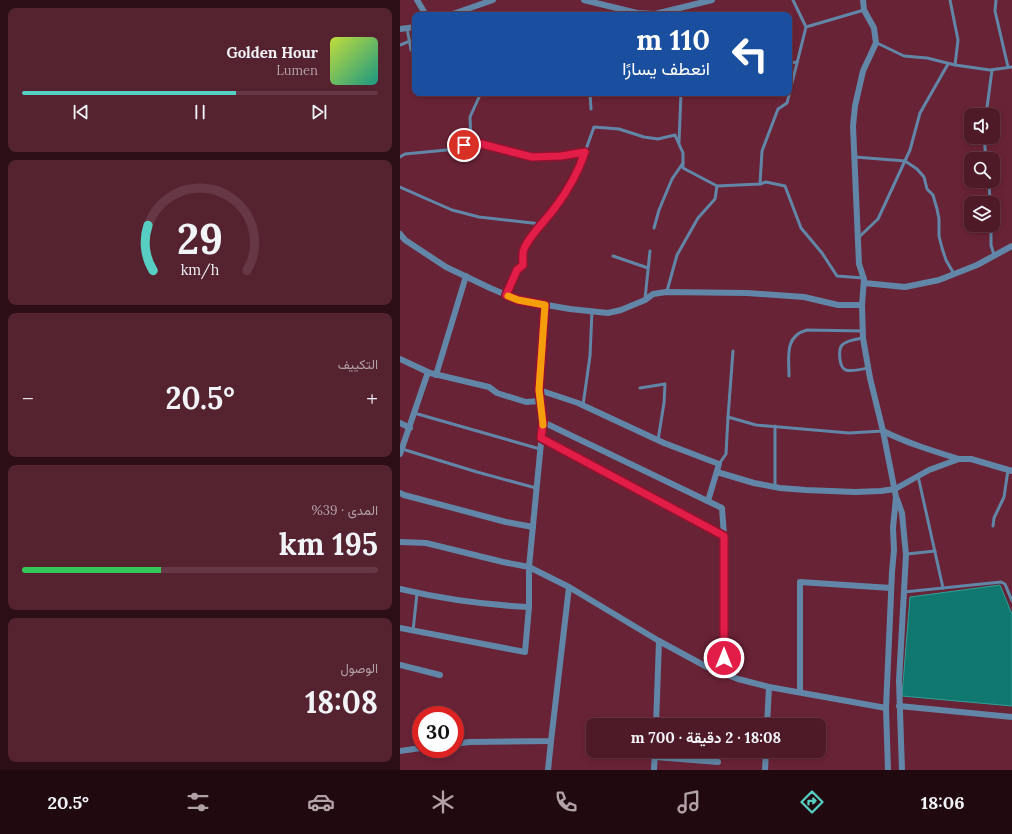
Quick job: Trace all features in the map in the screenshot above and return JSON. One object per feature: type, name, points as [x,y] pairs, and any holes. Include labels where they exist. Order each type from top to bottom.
[{"type":"street","points":[[417,0],[424,12]]},
{"type":"street","points":[[458,12],[492,0]]},
{"type":"street","points":[[584,0],[600,2],[629,12]]},
{"type":"street","points":[[663,12],[712,0]]},
{"type":"street","points":[[863,0],[864,10],[874,28],[876,43],[863,71],[855,106],[853,126],[859,264],[864,281],[862,305],[863,334],[868,368],[896,497],[893,528],[894,550],[886,708],[888,770]]},
{"type":"street","points":[[400,29],[412,27]]},
{"type":"street","points":[[400,234],[405,240],[446,267],[506,295],[518,300],[570,309],[608,312],[621,310],[645,300],[653,294],[666,292],[747,293],[804,297],[838,305],[862,305]]},
{"type":"street","points":[[864,281],[905,287],[939,280],[1012,246]]},
{"type":"street","points":[[436,375],[466,276]]},
{"type":"street","points":[[400,628],[525,652],[529,607],[529,567],[543,422],[539,390],[545,305]]},
{"type":"street","points":[[400,359],[436,375],[489,387],[497,393],[526,402],[540,402]]},
{"type":"street","points":[[402,448],[428,372]]},
{"type":"street","points":[[539,390],[583,405],[658,440],[719,464],[708,500]]},
{"type":"street","points":[[543,422],[722,508],[724,536],[724,673]]},
{"type":"street","points":[[400,423],[410,428]]},
{"type":"street","points":[[882,431],[900,440],[959,459],[971,459],[1010,470]]},
{"type":"street","points":[[541,438],[724,536]]},
{"type":"street","points":[[717,472],[754,483],[775,487],[855,492],[882,491],[895,488],[929,470],[959,459]]},
{"type":"street","points":[[400,493],[404,496],[506,522],[533,527]]},
{"type":"street","points":[[896,497],[902,513],[906,555],[899,681],[902,770]]},
{"type":"street","points":[[400,542],[426,543],[529,567],[569,587],[659,641],[707,667],[738,679],[770,687],[886,708]]},
{"type":"street","points":[[893,563],[905,564]]},
{"type":"street","points":[[800,692],[800,582],[891,588]]},
{"type":"street","points":[[548,770],[569,587]]},
{"type":"street","points":[[400,589],[497,605],[529,607]]},
{"type":"street","points":[[656,718],[659,641]]},
{"type":"street","points":[[400,665],[440,675]]},
{"type":"street","points":[[768,718],[770,687]]},
{"type":"street","points":[[899,706],[1012,717]]},
{"type":"street","points":[[464,743],[551,741]]},
{"type":"street","points":[[400,751],[412,749]]},
{"type":"street","points":[[654,770],[655,758]]},
{"type":"street","points":[[686,758],[718,762]]},
{"type":"street","points":[[765,770],[766,758]]},
{"type":"lane","points":[[792,82],[806,27],[793,0]]},
{"type":"lane","points":[[950,0],[958,40],[955,66]]},
{"type":"lane","points":[[996,0],[995,11],[1008,67]]},
{"type":"lane","points":[[806,27],[864,10]]},
{"type":"lane","points":[[407,28],[412,51]]},
{"type":"lane","points":[[400,45],[410,41]]},
{"type":"lane","points":[[876,43],[904,56],[928,58],[955,66],[992,70],[1012,67]]},
{"type":"lane","points":[[792,63],[797,62]]},
{"type":"lane","points":[[858,238],[878,219],[910,150],[920,113],[948,64]]},
{"type":"lane","points":[[987,108],[992,70]]},
{"type":"lane","points":[[470,141],[470,117],[480,96]]},
{"type":"lane","points":[[590,96],[591,108]]},
{"type":"lane","points":[[679,144],[681,96]]},
{"type":"lane","points":[[760,184],[762,150],[778,109],[787,102],[788,96]]},
{"type":"lane","points":[[506,295],[517,270],[523,265],[524,250],[541,224],[570,186],[581,163],[594,127],[619,128],[644,137],[658,139],[675,135],[683,153],[683,168],[717,186],[760,184],[766,182],[786,186],[802,228],[822,253],[837,276],[864,281]]},
{"type":"lane","points":[[400,157],[405,154],[456,149],[470,141],[532,157],[561,156],[585,152]]},
{"type":"lane","points":[[855,157],[905,161],[917,169],[924,177],[927,189],[933,195],[939,219],[938,236],[946,260],[954,274]]},
{"type":"lane","points":[[654,228],[659,210],[672,179],[683,163]]},
{"type":"lane","points":[[666,292],[677,255],[698,218],[714,199],[717,186]]},
{"type":"lane","points":[[400,187],[452,210],[479,217],[541,224]]},
{"type":"lane","points":[[991,232],[991,245],[994,255]]},
{"type":"lane","points":[[645,300],[650,251]]},
{"type":"lane","points":[[613,256],[648,268]]},
{"type":"lane","points":[[583,405],[590,356],[592,311]]},
{"type":"lane","points":[[789,376],[788,347],[794,337],[802,331],[807,330],[863,334]]},
{"type":"lane","points":[[863,334],[846,342],[842,346],[840,349],[841,366],[844,370],[848,371],[868,368]]},
{"type":"lane","points":[[719,464],[726,454],[733,352]]},
{"type":"lane","points":[[640,388],[665,384],[664,403],[658,440]]},
{"type":"lane","points":[[414,413],[540,449]]},
{"type":"lane","points":[[728,417],[756,425],[849,433],[882,431]]},
{"type":"lane","points":[[775,426],[775,487]]},
{"type":"lane","points":[[402,448],[477,472],[536,488]]},
{"type":"lane","points":[[993,526],[994,518],[1004,497],[1010,470]]},
{"type":"lane","points":[[918,476],[943,588]]},
{"type":"lane","points":[[906,555],[935,551]]},
{"type":"lane","points":[[904,592],[1001,582],[1005,584],[1012,601]]},
{"type":"lane","points":[[413,631],[417,593]]},
{"type":"building","points":[[1000,585],[1012,614],[1012,706],[902,696],[910,597]]},
{"type":"slow traffic","points":[[508,296],[518,300],[545,305],[539,390],[543,425]]},
{"type":"route","points":[[464,145],[470,141],[532,157],[561,156],[585,152],[570,186],[541,224],[524,250],[523,265],[517,270],[506,295],[518,300],[545,305],[539,390],[543,422],[541,438],[724,536],[724,658]]}]
